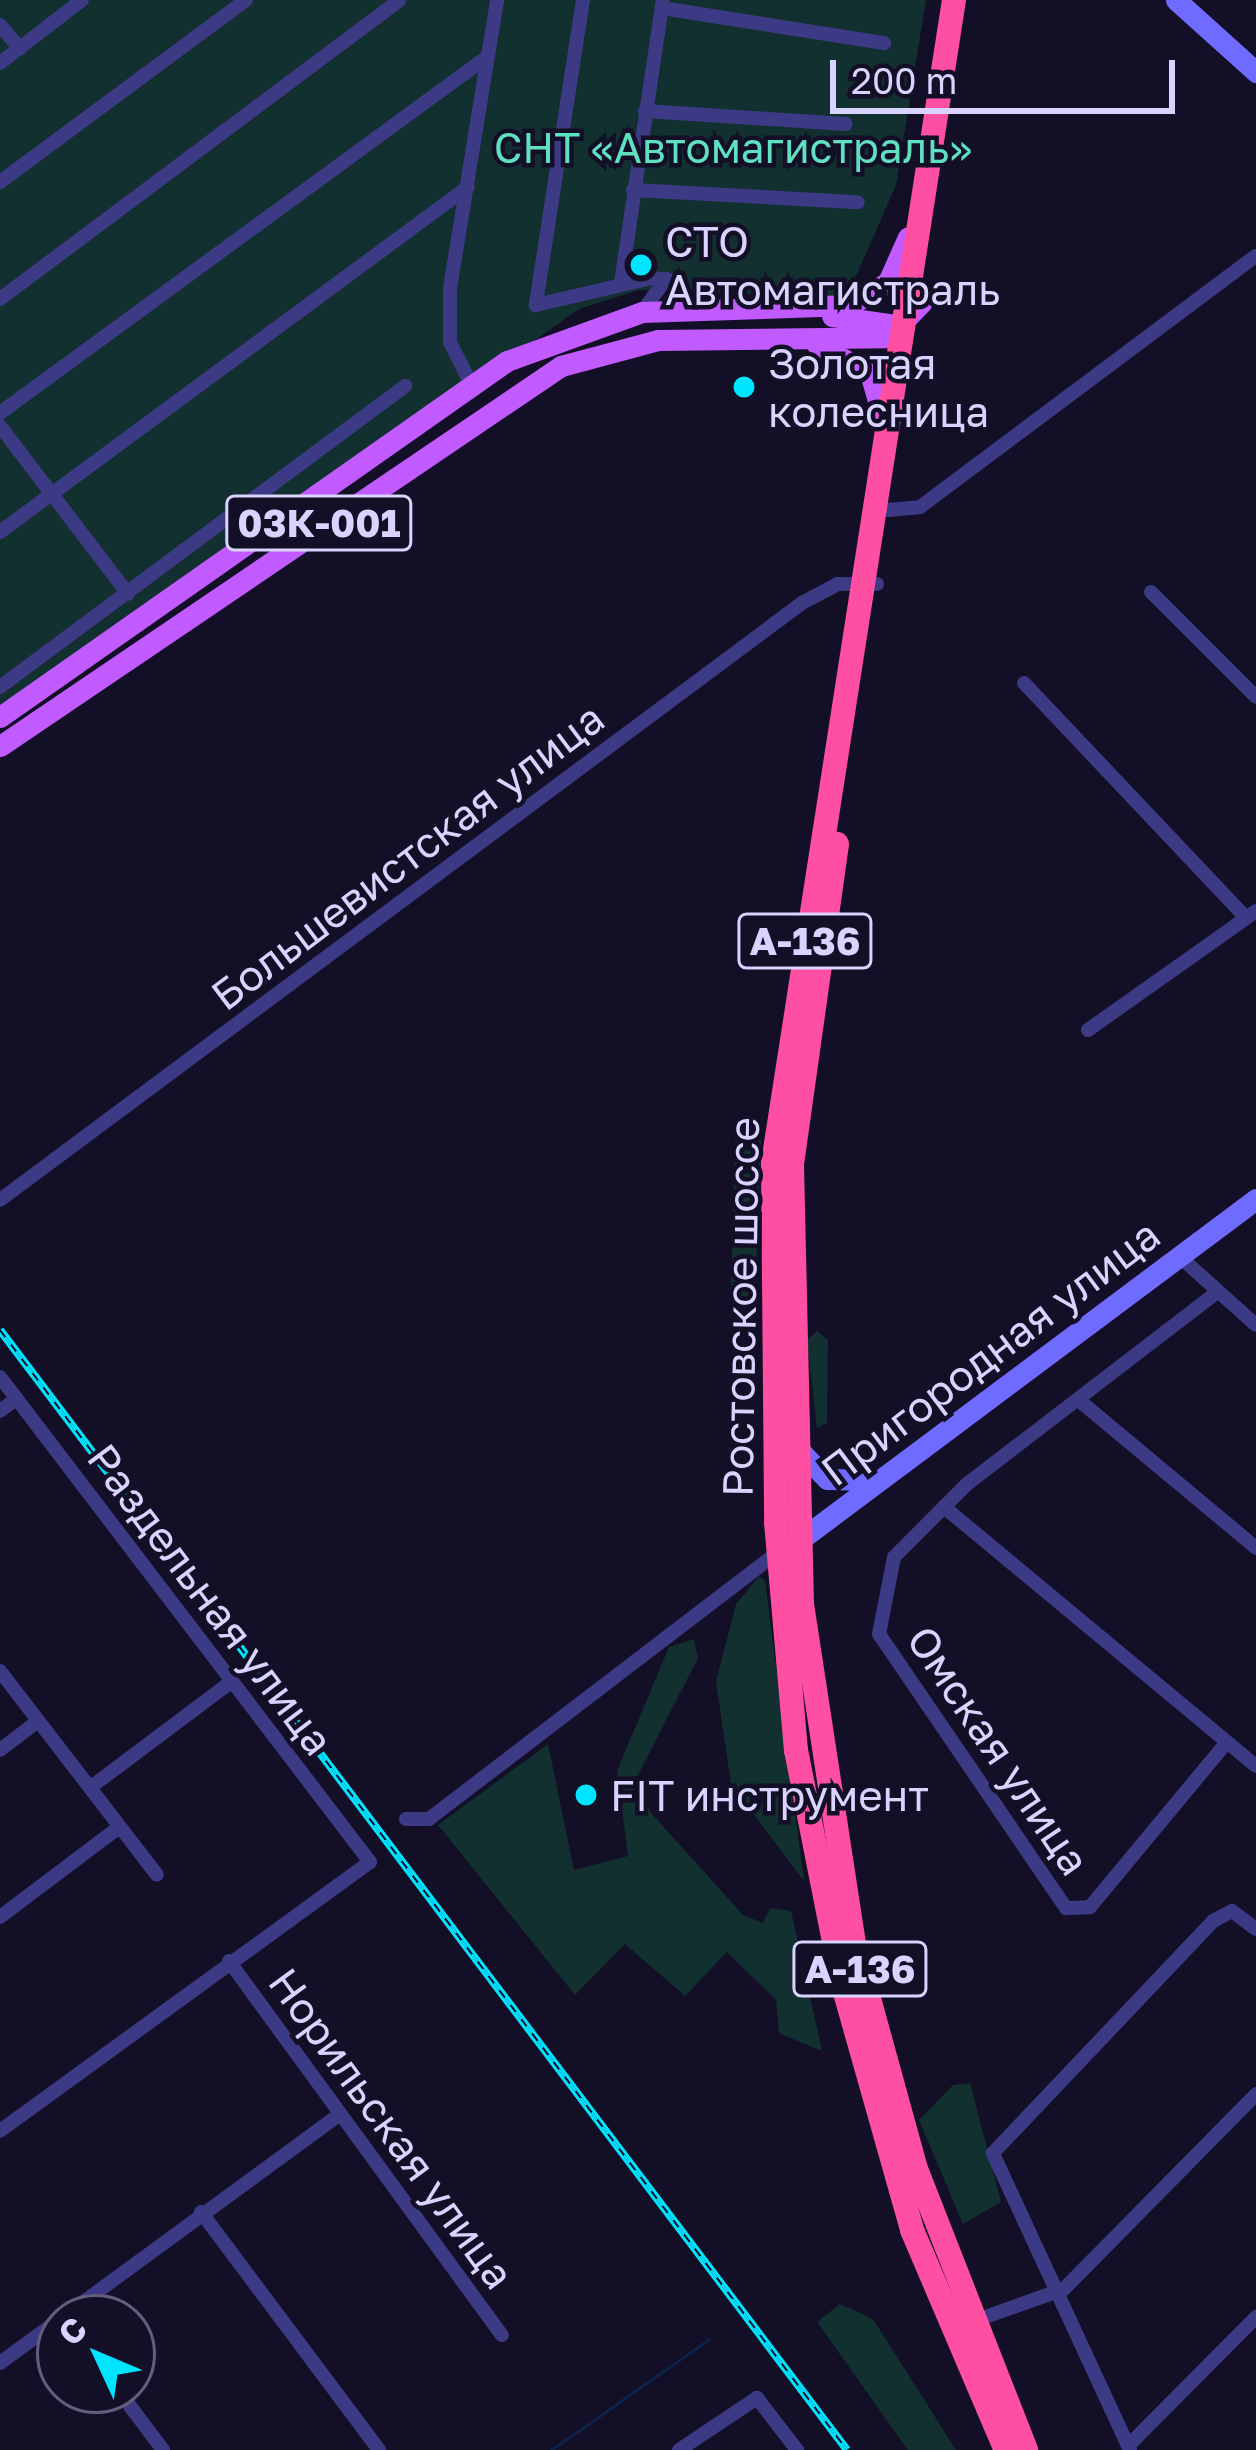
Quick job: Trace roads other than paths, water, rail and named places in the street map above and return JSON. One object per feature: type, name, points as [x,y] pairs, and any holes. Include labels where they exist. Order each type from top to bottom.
[{"type":"highway","name":"Ростовское шоссе","points":[[954,0],[886,433],[792,1165],[797,1448],[784,1555],[854,1944],[969,2323],[1026,2450]]},
{"type":"highway","name":"Ростовское шоссе","points":[[968,0],[915,355],[888,510],[869,583],[772,1163],[784,1555],[796,1750],[842,1982],[912,2230],[1006,2450]]},
{"type":"main road","name":"А-136","points":[[901,263],[938,102]]},
{"type":"main road","name":"03К-001","points":[[0,717],[470,382],[543,343],[642,312],[850,305],[901,263]]},
{"type":"main road","name":"А-136","points":[[915,355],[904,326],[922,302]]},
{"type":"main road","name":"03К-001","points":[[701,309],[904,326]]},
{"type":"main road","name":"03К-001","points":[[0,746],[517,387],[635,344],[888,337],[904,326]]},
{"type":"main road","name":"03К-001","points":[[781,339],[863,364],[886,433]]},
{"type":"street","points":[[0,64],[82,0]]},
{"type":"street","points":[[0,182],[246,0]]},
{"type":"street","points":[[0,299],[400,0]]},
{"type":"street","points":[[470,382],[450,342],[497,0]]},
{"type":"street","points":[[583,0],[536,305],[621,283],[666,279],[701,309]]},
{"type":"street","points":[[1176,0],[1256,72]]},
{"type":"street","points":[[1192,0],[1256,58]]},
{"type":"street","points":[[621,283],[662,4],[884,43]]},
{"type":"street","points":[[0,25],[20,49]]},
{"type":"street","points":[[0,413],[487,57]]},
{"type":"street","points":[[646,111],[846,124]]},
{"type":"street","points":[[0,532],[468,188]]},
{"type":"street","points":[[633,190],[857,202]]},
{"type":"street","points":[[888,510],[920,507],[1256,256]]},
{"type":"street","points":[[642,312],[666,279]]},
{"type":"street","points":[[0,687],[405,386]]},
{"type":"street","points":[[0,425],[128,594]]},
{"type":"street","name":"Большевистская улица","points":[[0,1200],[802,603],[869,583]]},
{"type":"street","points":[[1151,592],[1256,697]]},
{"type":"street","points":[[1024,683],[1251,915],[1088,1030]]},
{"type":"street","name":"Пригородная улица","points":[[406,1820],[429,1819],[1183,1261],[1256,1199]]},
{"type":"street","name":"Пригородная улица","points":[[784,1555],[1183,1261],[1256,1215]]},
{"type":"street","points":[[1183,1261],[1256,1325]]},
{"type":"street","points":[[1216,1293],[944,1507],[1256,1766]]},
{"type":"street","name":"Раздельная улица","points":[[0,1377],[370,1862],[229,1960]]},
{"type":"street","points":[[0,1411],[17,1398]]},
{"type":"street","points":[[1081,1402],[1256,1548]]},
{"type":"street","points":[[797,1448],[822,1477],[851,1486],[902,1465]]},
{"type":"street","name":"Омская улица","points":[[944,1507],[894,1557],[879,1634],[1066,1908],[1090,1906],[1227,1742]]},
{"type":"street","points":[[0,1671],[94,1784],[118,1828],[157,1875]]},
{"type":"street","points":[[94,1784],[232,1681]]},
{"type":"street","points":[[0,1750],[38,1721]]},
{"type":"street","points":[[0,1918],[118,1828]]},
{"type":"street","points":[[1256,1929],[1232,1911],[993,2153],[1064,2289],[1129,2448],[1256,2318]]},
{"type":"street","points":[[0,2131],[229,1960]]},
{"type":"street","name":"Норильская улица","points":[[229,1960],[502,2335]]},
{"type":"street","points":[[969,2323],[1064,2289],[1256,2094]]},
{"type":"street","points":[[93,2294],[339,2115]]},
{"type":"street","points":[[201,2212],[379,2450]]},
{"type":"street","points":[[0,2362],[36,2336]]},
{"type":"street","points":[[680,2450],[758,2398],[797,2450]]},
{"type":"street","points":[[136,2414],[163,2450]]},
{"type":"waterway","points":[[551,2450],[709,2339]]},
{"type":"railway","points":[[0,1330],[847,2450]]},
{"type":"place","name":"СТО Автомагистраль","points":[[641,265]]},
{"type":"place","name":"Золотая колесница","points":[[744,387]]},
{"type":"place","name":"FIT инструмент","points":[[586,1795]]},
{"type":"park label","name":"СНТ «Автомагистраль»","points":[[733,147]]}]
